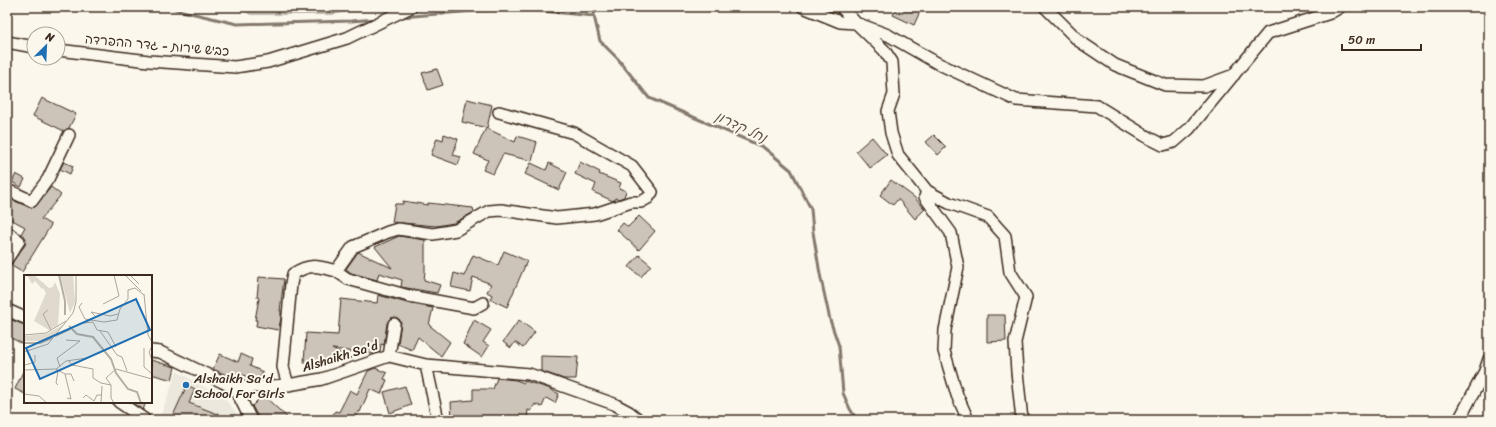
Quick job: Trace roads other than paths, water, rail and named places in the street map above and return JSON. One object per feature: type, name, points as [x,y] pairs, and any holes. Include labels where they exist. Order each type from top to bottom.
[{"type":"street","name":"כביש שירות - גדר ההפרדה","points":[[66,51],[149,61],[235,67],[268,62],[347,38],[411,7]]},
{"type":"street","points":[[803,7],[840,22],[856,23],[888,35],[936,63],[1016,100],[1097,106],[1163,145],[1174,142],[1189,129],[1268,33],[1330,13],[1340,7]]},
{"type":"street","points":[[841,7],[884,50],[892,62],[894,94],[888,111],[891,134],[898,155],[928,191],[949,203],[988,217],[1005,236],[1010,272],[1026,297],[1015,342],[1022,420]]},
{"type":"street","points":[[1045,7],[1079,41],[1115,65],[1165,85],[1204,86],[1234,75]]},
{"type":"street","points":[[7,42],[26,46]]},
{"type":"street","points":[[336,271],[354,247],[398,229],[433,234],[456,230],[489,211],[501,210],[557,218],[595,214],[631,202],[641,202],[648,198],[652,192],[632,166],[574,133],[499,112]]},
{"type":"street","points":[[7,192],[12,192],[32,201],[48,179],[69,135]]},
{"type":"street","points":[[928,191],[925,198],[951,233],[958,266],[945,330],[944,351],[957,395],[968,420]]},
{"type":"street","points":[[7,232],[19,241],[7,259]]},
{"type":"street","points":[[288,386],[283,367],[291,284],[293,274],[301,269],[316,265],[336,271],[348,279],[409,296],[474,308],[483,302]]},
{"type":"street","points":[[7,310],[24,318]]},
{"type":"street","points":[[388,356],[394,324]]},
{"type":"street","name":"Alshaikh Sa'd","points":[[152,351],[160,352],[235,388],[288,386],[322,379],[388,356],[426,365],[529,374],[614,404],[638,419]]},
{"type":"street","points":[[1459,420],[1489,359]]},
{"type":"street","points":[[426,365],[438,420]]},
{"type":"street","points":[[235,388],[251,420]]},
{"type":"street","points":[[120,403],[144,419]]},
{"type":"waterway","points":[[169,7],[237,24],[377,19]]},
{"type":"waterway","name":"נחל קדרון","points":[[595,7],[594,16],[600,41],[618,59],[649,98],[763,147],[791,170],[811,209],[820,274],[830,320],[839,346],[843,393],[857,420]]},
{"type":"waterway","points":[[401,17],[510,8],[594,16]]},
{"type":"place","name":"Alshaikh Sa'd School For Girls","points":[[186,385]]}]
